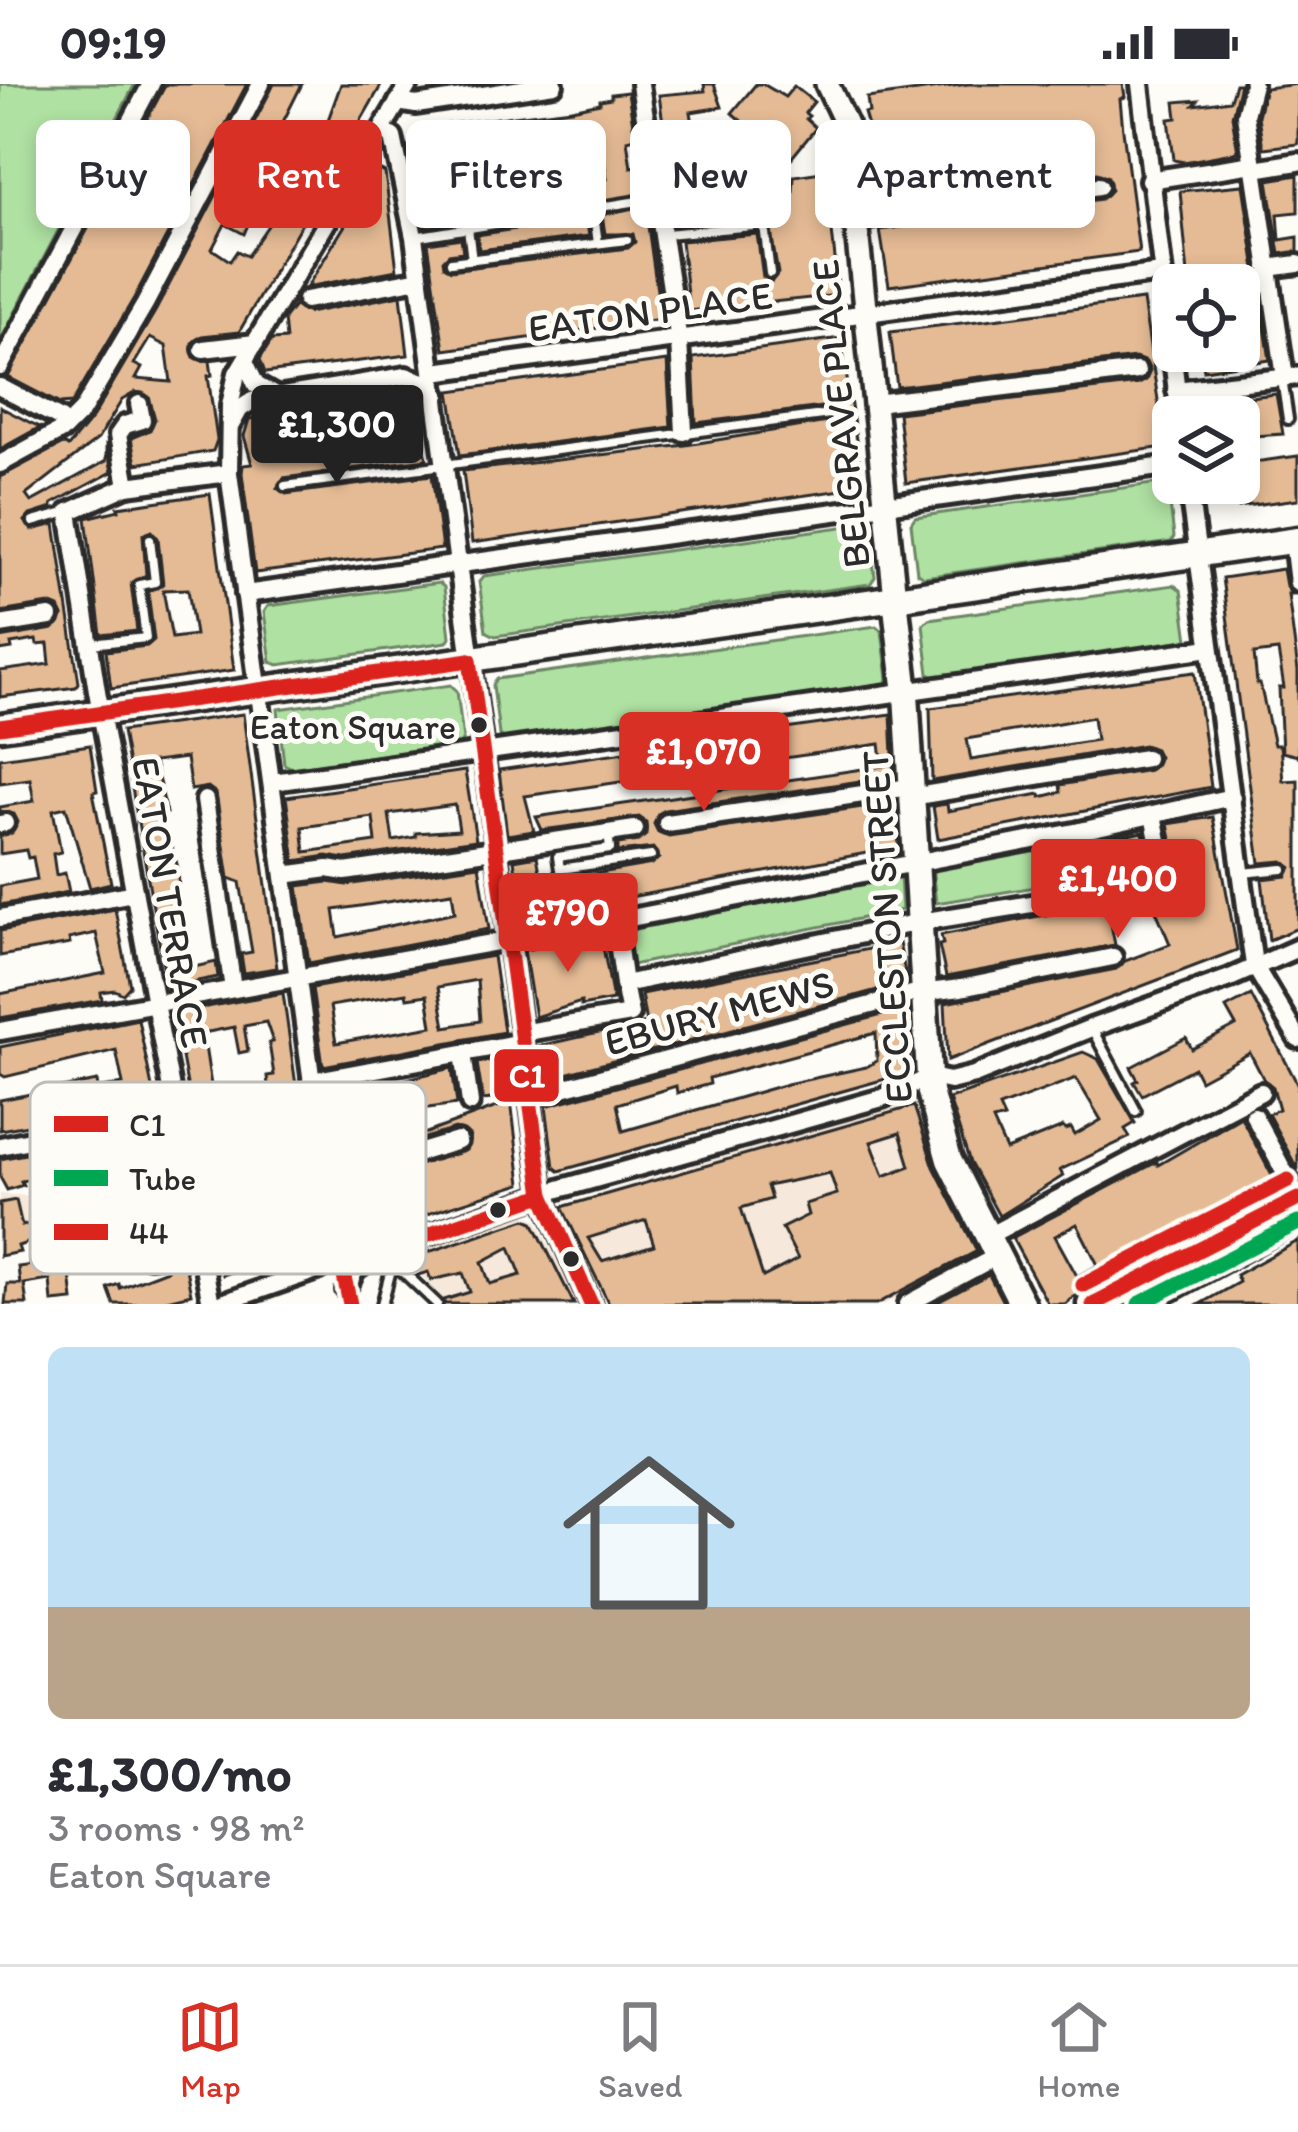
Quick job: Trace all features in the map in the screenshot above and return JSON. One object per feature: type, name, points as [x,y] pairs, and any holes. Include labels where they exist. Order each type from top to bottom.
[{"type":"highway","points":[[1094,1304],[1298,1198]]},
{"type":"main road","name":"BELGRAVE PLACE","points":[[827,84],[844,120]]},
{"type":"main road","name":"BELGRAVE PLACE","points":[[857,228],[895,598]]},
{"type":"main road","points":[[0,727],[1295,541]]},
{"type":"main road","name":"ECCLESTON STREET","points":[[895,598],[906,694],[934,1110],[949,1160],[1022,1304]]},
{"type":"main road","points":[[1140,1304],[1298,1217]]},
{"type":"street","points":[[0,367],[151,84]]},
{"type":"street","points":[[0,464],[64,429],[82,410],[146,304],[260,84]]},
{"type":"street","points":[[409,84],[382,130],[393,136],[414,237],[543,1195],[594,1298]]},
{"type":"street","points":[[398,102],[417,105],[554,84]]},
{"type":"street","points":[[640,84],[647,120]]},
{"type":"street","points":[[1140,84],[1160,264]]},
{"type":"street","points":[[1176,390],[1288,377],[1245,115],[1253,84]]},
{"type":"street","points":[[1149,180],[1298,163]]},
{"type":"street","points":[[1095,187],[1099,186]]},
{"type":"street","points":[[324,228],[232,391],[229,472],[311,1081],[463,1053],[630,1014],[614,922]]},
{"type":"street","points":[[663,228],[679,341],[684,432]]},
{"type":"street","points":[[1268,268],[1298,264]]},
{"type":"street","name":"EATON PLACE","points":[[434,372],[1152,274]]},
{"type":"street","points":[[305,300],[420,279]]},
{"type":"street","points":[[406,376],[421,364],[426,341]]},
{"type":"street","points":[[202,349],[255,343]]},
{"type":"street","points":[[245,361],[256,385],[278,397]]},
{"type":"street","points":[[875,403],[1137,371]]},
{"type":"street","points":[[1174,372],[1177,396]]},
{"type":"street","points":[[231,425],[240,409],[252,401],[406,376],[427,383],[436,394]]},
{"type":"street","points":[[0,387],[61,418],[64,429]]},
{"type":"street","points":[[127,485],[118,435],[125,424],[142,420],[139,404]]},
{"type":"street","points":[[245,594],[1152,468]]},
{"type":"street","points":[[69,512],[127,485],[229,472]]},
{"type":"street","points":[[1191,504],[1254,965],[1298,1039]]},
{"type":"street","name":"EATON TERRACE","points":[[69,512],[67,614],[89,644],[170,1082]]},
{"type":"street","points":[[1295,541],[1298,583]]},
{"type":"street","points":[[0,625],[67,614]]},
{"type":"street","points":[[273,782],[1210,648]]},
{"type":"street","points":[[667,823],[1146,758]]},
{"type":"street","points":[[0,1031],[614,922],[1232,797]]},
{"type":"street","points":[[205,800],[232,989]]},
{"type":"street","points":[[1154,814],[1168,891]]},
{"type":"street","points":[[284,874],[345,872],[635,829]]},
{"type":"street","points":[[624,984],[920,922],[1093,895],[1080,831]]},
{"type":"street","points":[[0,918],[134,892]]},
{"type":"street","points":[[426,1241],[543,1195],[882,1097],[931,1077],[950,1081],[971,1076],[1298,948]]},
{"type":"street","name":"EBURY MEWS","points":[[530,1097],[912,994],[1114,957]]},
{"type":"street","points":[[463,1053],[470,1103]]},
{"type":"street","points":[[908,1304],[992,1246],[1261,1092]]},
{"type":"street","points":[[1254,1115],[1298,1198]]},
{"type":"street","points":[[0,1146],[30,1140]]},
{"type":"street","points":[[426,1151],[458,1142]]},
{"type":"street","name":"EATON TERRACE","points":[[191,1274],[215,1304]]},
{"type":"street","points":[[215,1304],[305,1274]]},
{"type":"lane","points":[[664,234],[764,226],[770,273]]},
{"type":"lane","points":[[414,237],[468,228],[472,260]]},
{"type":"lane","points":[[596,228],[598,244]]},
{"type":"lane","points":[[451,262],[627,240]]},
{"type":"lane","points":[[1288,377],[1288,419]]},
{"type":"lane","points":[[285,486],[830,414]]},
{"type":"lane","points":[[33,522],[69,512]]},
{"type":"lane","points":[[89,644],[146,638],[139,585],[155,582],[150,539]]},
{"type":"lane","points":[[608,832],[610,849],[558,857],[560,869],[651,856]]},
{"type":"lane","points":[[1243,874],[1283,869]]},
{"type":"lane","points":[[1091,1028],[1136,1111]]},
{"type":"lane","points":[[382,1304],[387,1274]]},
{"type":"lane","points":[[408,1274],[437,1304]]},
{"type":"shaded area","points":[[915,1100],[953,1200],[981,1255],[885,1304],[608,1304],[555,1207]]},
{"type":"shaded area","points":[[0,1194],[30,1196],[30,1242],[19,1246],[20,1252],[0,1256]]},
{"type":"shaded area","points":[[521,1213],[537,1220],[578,1304],[448,1304],[420,1274],[426,1274],[426,1243]]},
{"type":"green space","points":[[0,84],[135,84],[116,120],[36,120],[36,228],[59,228],[0,341]]},
{"type":"green space","points":[[1152,484],[1152,504],[1170,504],[1174,537],[1171,542],[924,577],[917,573],[911,523],[915,517]]},
{"type":"green space","points":[[863,524],[869,529],[875,577],[870,584],[495,636],[486,631],[479,582],[484,576]]},
{"type":"green space","points":[[439,583],[444,587],[447,642],[278,665],[271,662],[264,612],[268,606]]},
{"type":"green space","points":[[1174,585],[1181,590],[1188,640],[1184,645],[953,677],[929,674],[923,624],[929,619]]},
{"type":"green space","points":[[876,626],[882,631],[888,679],[884,685],[504,738],[499,735],[493,685],[497,679]]},
{"type":"green space","points":[[451,685],[457,691],[460,744],[292,768],[284,764],[278,709]]},
{"type":"green space","points":[[1074,841],[1079,880],[936,903],[932,866]]},
{"type":"green space","points":[[900,876],[902,910],[632,965],[625,931]]},
{"type":"building","points":[[166,84],[247,84],[228,120],[214,120],[214,146],[190,192],[190,120],[147,120]]},
{"type":"building","points":[[274,84],[302,84],[284,120],[255,120]]},
{"type":"building","points":[[341,84],[382,84],[361,120],[328,120]]},
{"type":"building","points":[[704,84],[714,84],[722,107],[691,112],[692,120],[663,120],[659,95],[705,91]]},
{"type":"building","points":[[756,84],[785,97],[794,86],[814,102],[805,113],[815,129],[791,159],[791,120],[740,120],[732,113]]},
{"type":"building","points":[[968,84],[1123,84],[1125,97],[1120,99],[1139,252],[889,286],[880,230],[1095,228],[1095,200],[1111,190],[1108,177],[1095,173],[1095,120],[866,120],[864,113],[869,112],[867,98]]},
{"type":"building","points":[[1235,84],[1240,84],[1232,116],[1238,152],[1174,160],[1169,119],[1177,118],[1175,102],[1198,100],[1194,105],[1230,100]]},
{"type":"building","points":[[1298,84],[1298,144],[1263,148],[1258,116],[1265,88]]},
{"type":"building","points":[[628,92],[632,120],[627,140],[630,197],[606,200],[606,120],[482,120],[572,109],[611,98],[611,94]]},
{"type":"building","points":[[385,173],[397,270],[307,287],[343,228],[382,228]]},
{"type":"building","points":[[815,173],[815,228],[832,228],[839,295],[689,311],[681,241],[757,234],[763,277],[772,281],[778,273],[770,228],[791,228],[794,176]]},
{"type":"building","points":[[1298,175],[1298,212],[1278,214],[1280,240],[1298,237],[1298,251],[1280,254],[1268,180]]},
{"type":"building","points":[[1243,185],[1255,264],[1187,264],[1180,191]]},
{"type":"building","points":[[214,199],[214,228],[223,228],[212,249],[230,261],[237,251],[247,256],[266,228],[299,228],[239,332],[202,336],[192,343],[194,357],[210,361],[217,440],[213,451],[136,464],[131,438],[150,430],[155,419],[149,397],[136,392],[122,400],[98,439],[26,495],[31,502],[106,461],[106,443],[112,472],[25,521],[32,530],[55,524],[79,683],[0,697],[0,671],[50,664],[48,644],[37,645],[36,640],[0,651],[0,638],[53,629],[63,616],[49,604],[0,612],[0,477],[63,444],[68,447],[93,417]],"holes":[[[150,338],[166,346],[171,382],[136,379],[142,368],[134,364]]]},
{"type":"building","points":[[630,208],[630,228],[648,228],[661,319],[444,350],[428,243],[461,238],[463,252],[443,260],[451,270],[628,248],[635,242],[633,234],[605,234],[606,214]]},
{"type":"building","points":[[88,228],[171,228],[72,403],[60,404],[8,377]]},
{"type":"building","points":[[522,228],[588,228],[589,236],[479,250],[477,235]]},
{"type":"building","points":[[401,295],[408,355],[265,373],[260,359],[272,340],[286,339],[284,319],[294,306],[308,313]]},
{"type":"building","points":[[1260,295],[1270,360],[1260,362]]},
{"type":"building","points":[[1143,300],[1157,396],[1152,396],[1152,449],[906,483],[898,413],[1139,384],[1150,371],[1146,362],[1135,358],[897,387],[890,332]]},
{"type":"building","points":[[841,338],[863,487],[472,543],[463,471],[686,445],[834,421],[838,412],[829,406],[696,423],[693,358]]},
{"type":"building","points":[[667,361],[671,427],[460,455],[450,391]]},
{"type":"building","points":[[1276,394],[1283,434],[1260,436],[1258,396]]},
{"type":"building","points":[[413,396],[427,459],[284,478],[277,488],[286,494],[432,475],[442,549],[255,573],[242,473],[243,465],[252,464],[244,436],[249,419]]},
{"type":"building","points":[[0,407],[29,422],[40,427],[0,449]]},
{"type":"building","points":[[1298,456],[1298,499],[1238,507],[1260,504],[1260,461]]},
{"type":"building","points":[[210,494],[234,670],[111,688],[106,651],[147,646],[154,640],[148,592],[163,584],[158,538],[152,531],[143,535],[146,575],[131,583],[137,631],[101,635],[86,518],[118,507]],"holes":[[[188,589],[195,635],[172,638],[163,590]]]},
{"type":"building","points":[[1283,569],[1291,594],[1298,671],[1298,756],[1282,752],[1279,688],[1284,688],[1278,651],[1254,654],[1274,745],[1280,745],[1283,781],[1298,780],[1298,928],[1269,940],[1262,879],[1287,876],[1291,867],[1283,861],[1260,863],[1222,578]]},
{"type":"building","points":[[1195,672],[1211,787],[938,839],[933,806],[947,804],[948,811],[1041,797],[1061,792],[1060,785],[1149,770],[1159,757],[1155,749],[1144,745],[932,781],[930,708]],"holes":[[[1093,717],[1096,740],[971,760],[967,739]]]},
{"type":"building","points":[[243,714],[277,968],[244,973],[241,954],[252,952],[240,882],[229,878],[216,793],[208,787],[191,790],[186,758],[154,762],[167,813],[161,814],[165,835],[177,864],[179,890],[174,901],[190,968],[216,962],[218,977],[167,987],[122,731]]},
{"type":"building","points":[[891,714],[894,776],[665,810],[654,824],[658,832],[669,836],[896,802],[899,847],[523,917],[514,860],[537,856],[542,883],[652,864],[659,858],[653,848],[618,852],[618,844],[646,835],[646,822],[639,817],[542,830],[536,817],[883,766],[880,744],[525,796],[534,831],[507,835],[499,770]]},
{"type":"building","points":[[90,745],[97,791],[93,792],[111,883],[90,888],[66,807],[53,810],[61,852],[53,854],[56,875],[65,873],[69,892],[0,905],[0,886],[37,879],[33,857],[28,858],[26,850],[0,854],[0,836],[12,833],[18,822],[0,807],[34,801],[30,779],[0,783],[0,758]]},
{"type":"building","points":[[465,771],[476,840],[345,859],[327,856],[295,861],[286,797]],"holes":[[[455,805],[459,830],[416,833],[416,837],[393,841],[389,814]],[[373,817],[376,842],[305,852],[302,827]]]},
{"type":"building","points":[[1213,817],[1237,950],[948,1060],[945,1003],[1116,969],[1170,944],[1146,887],[1134,897],[1112,900],[1101,840],[1143,832],[1156,895],[1163,903],[1172,903],[1181,890],[1168,824]]},
{"type":"building","points":[[479,865],[489,929],[309,963],[298,886],[347,885]],"holes":[[[452,892],[455,912],[338,937],[334,910]]]},
{"type":"building","points":[[1107,903],[1115,945],[946,977],[941,935]]},
{"type":"building","points":[[115,909],[130,986],[123,994],[101,992],[102,1000],[0,1018],[0,994],[105,973],[96,933],[69,939],[70,944],[0,956],[0,931]]},
{"type":"building","points":[[601,936],[613,1000],[581,1006],[581,1002],[535,1017],[524,950]]},
{"type":"building","points":[[899,943],[907,982],[543,1080],[538,1046],[646,1023],[641,994]]},
{"type":"building","points":[[493,956],[504,1032],[323,1066],[312,988]],"holes":[[[477,980],[480,1021],[445,1027],[438,987]],[[406,993],[407,998],[427,995],[432,1026],[336,1043],[330,1006]]]},
{"type":"building","points":[[283,993],[296,1082],[268,1082],[267,1076],[274,1075],[269,1043],[273,1042],[266,1022],[244,1026],[248,1051],[239,1053],[234,1027],[203,1033],[210,1082],[187,1082],[174,1013]]},
{"type":"building","points":[[1251,995],[1298,1085],[1298,1170],[1268,1114],[1279,1109],[1273,1087],[1250,1053],[1200,1080],[1194,1068],[1142,1095],[1134,1082],[1138,1080],[1131,1067],[1186,1038],[1192,1049],[1236,1026],[1226,1008]]},
{"type":"building","points":[[908,1008],[910,1072],[559,1171],[554,1167],[546,1106]],"holes":[[[876,1033],[877,1061],[623,1131],[617,1104],[676,1086],[677,1093],[710,1084],[709,1078]]]},
{"type":"building","points":[[138,1019],[151,1082],[123,1082],[116,1050],[5,1077],[0,1074],[0,1047]]},
{"type":"building","points":[[1083,1052],[1098,1059],[1135,1123],[1125,1129],[1130,1137],[1060,1170],[1063,1176],[999,1216],[970,1163],[949,1099]],"holes":[[[1076,1078],[1101,1120],[1075,1135],[1071,1128],[1063,1127],[1006,1150],[993,1121],[1004,1118],[999,1107]]]},
{"type":"building","points":[[506,1058],[521,1184],[426,1214],[426,1162],[466,1150],[470,1136],[455,1129],[426,1138],[426,1133],[502,1105],[500,1098],[483,1100],[477,1063]]},
{"type":"building","points":[[452,1068],[457,1104],[426,1108],[426,1082],[389,1082]]},
{"type":"building","points":[[30,1094],[30,1125],[0,1130],[0,1100]]},
{"type":"building","points":[[914,1106],[934,1167],[977,1251],[877,1304],[609,1304],[562,1207]],"holes":[[[900,1133],[910,1166],[884,1176],[871,1142]],[[830,1173],[837,1194],[805,1204],[808,1215],[782,1228],[798,1259],[763,1277],[741,1208],[771,1199],[767,1186]],[[646,1220],[654,1245],[602,1261],[588,1238]]]},
{"type":"building","points":[[1241,1117],[1278,1187],[1084,1287],[1065,1304],[1048,1304],[1012,1238],[1158,1165]],"holes":[[[1077,1224],[1098,1265],[1077,1276],[1055,1236]]]},
{"type":"building","points":[[30,1153],[30,1179],[7,1190],[0,1177],[0,1159]]},
{"type":"building","points":[[16,1200],[22,1226],[30,1224],[30,1242],[18,1246],[20,1252],[0,1256],[0,1203]]},
{"type":"building","points":[[526,1219],[533,1222],[574,1304],[445,1304],[444,1300],[470,1292],[463,1273],[431,1280],[426,1253]],"holes":[[[510,1247],[521,1275],[490,1284],[482,1262]]]},
{"type":"building","points":[[1298,1241],[1298,1304],[1200,1304],[1239,1282],[1236,1275]]},
{"type":"building","points":[[30,1265],[30,1274],[70,1274],[73,1300],[52,1302],[50,1280],[24,1284],[27,1304],[5,1304],[7,1284],[20,1284],[18,1267]]},
{"type":"building","points":[[157,1274],[187,1274],[191,1294],[151,1304],[114,1304],[108,1288],[119,1284],[120,1288]]},
{"type":"building","points":[[989,1275],[1004,1304],[935,1304],[938,1302]]},
{"type":"transit line","name":"C1","points":[[470,660],[543,1195],[591,1304]]},
{"type":"transit line","name":"C1","points":[[0,727],[470,660]]},
{"type":"transit line","name":"44","points":[[1083,1285],[1288,1180]]},
{"type":"transit line","name":"C1","points":[[426,1236],[543,1195]]},
{"type":"transit line","name":"C1","points":[[1093,1304],[1298,1199]]},
{"type":"transit line","name":"Tube","points":[[1139,1304],[1298,1223]]},
{"type":"transit line","name":"C1","points":[[343,1274],[350,1304]]},
{"type":"place","name":"Eaton Square","points":[[479,725]]}]
